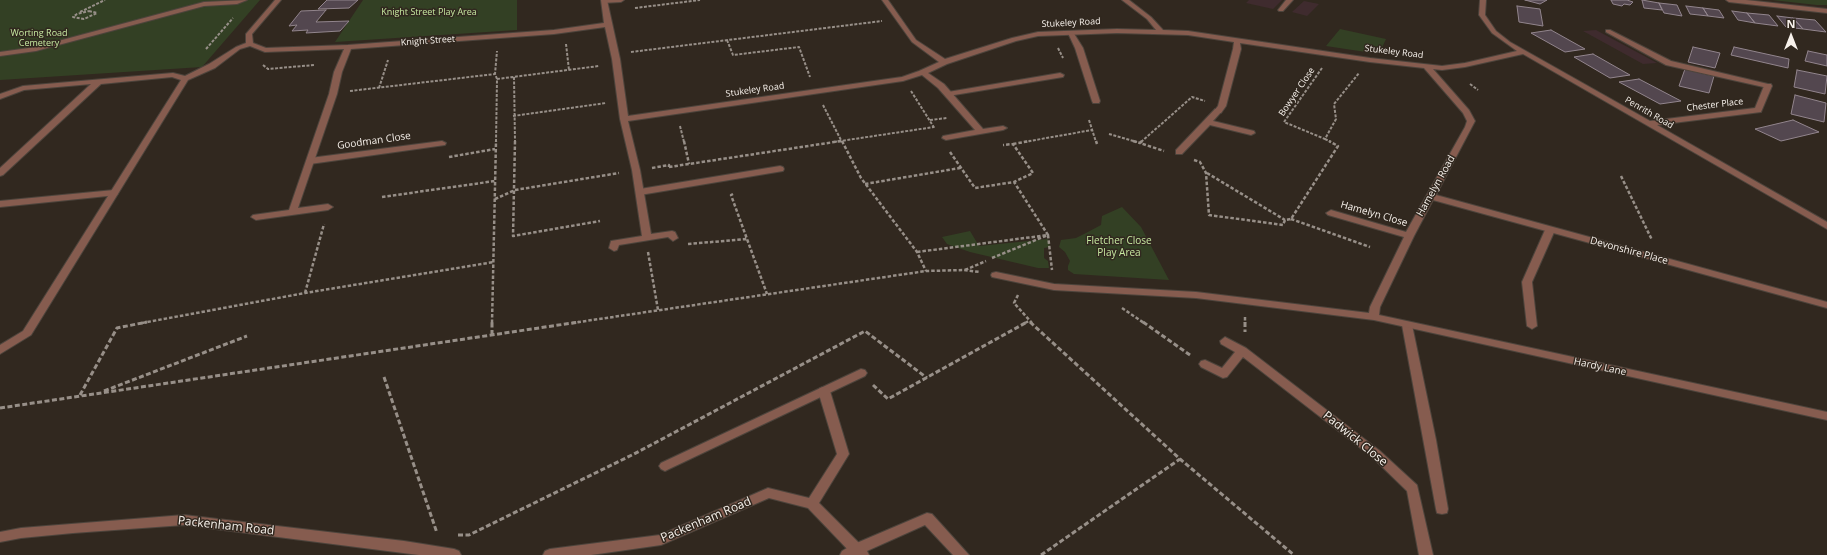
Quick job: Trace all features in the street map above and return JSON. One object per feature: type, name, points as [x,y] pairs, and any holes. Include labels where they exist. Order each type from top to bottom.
[{"type":"street","points":[[0,350],[27,333],[185,79],[212,66],[238,48],[250,44],[249,34],[278,0]]},
{"type":"street","points":[[621,0],[604,1],[616,58],[624,119],[636,170],[647,237]]},
{"type":"street","points":[[886,0],[914,41],[944,62]]},
{"type":"street","points":[[1125,0],[1149,18],[1160,31]]},
{"type":"street","points":[[1281,10],[1290,0]]},
{"type":"street","name":"Penrith Road","points":[[1483,0],[1482,15],[1487,24],[1508,43],[1827,226]]},
{"type":"street","points":[[1729,0],[1827,11]]},
{"type":"street","points":[[0,54],[51,45],[204,4],[241,1]]},
{"type":"street","name":"Knight Street","points":[[250,44],[265,50],[348,47],[554,32],[608,25]]},
{"type":"street","name":"Stukeley Road","points":[[624,119],[903,79],[922,73],[944,62],[1026,36],[1071,33],[1160,31],[1202,34],[1370,60],[1442,68],[1465,65],[1524,52]]},
{"type":"street","name":"Chester Place","points":[[1608,31],[1669,63],[1768,86],[1758,110],[1649,124]]},
{"type":"street","points":[[1071,33],[1079,48],[1096,101]]},
{"type":"street","points":[[1179,152],[1209,122],[1222,106],[1237,49],[1237,40]]},
{"type":"street","points":[[293,211],[333,94],[338,72],[348,47]]},
{"type":"street","name":"Hamelyn Road","points":[[1374,317],[1375,307],[1409,236],[1469,128],[1471,121],[1466,112],[1426,66]]},
{"type":"street","points":[[922,73],[928,75],[948,94],[981,132]]},
{"type":"street","points":[[0,97],[23,88],[174,75],[185,79]]},
{"type":"street","points":[[948,94],[1060,75]]},
{"type":"street","points":[[0,173],[98,82]]},
{"type":"street","points":[[1209,122],[1251,133]]},
{"type":"street","points":[[946,138],[1003,128]]},
{"type":"street","name":"Goodman Close","points":[[310,161],[442,142]]},
{"type":"street","points":[[640,192],[780,169]]},
{"type":"street","points":[[0,204],[114,193]]},
{"type":"street","name":"Devonshire Place","points":[[1430,196],[1827,305]]},
{"type":"street","points":[[256,217],[328,207]]},
{"type":"street","name":"Hamelyn Close","points":[[1331,213],[1409,236]]},
{"type":"street","points":[[1532,326],[1527,282],[1550,230]]},
{"type":"street","points":[[614,248],[614,243],[647,237],[672,234],[673,238]]},
{"type":"street","name":"Hardy Lane","points":[[996,275],[1054,287],[1176,294],[1374,317],[1827,416]]},
{"type":"street","points":[[1407,325],[1442,509]]},
{"type":"street","name":"Padwick Close","points":[[1224,341],[1242,351],[1376,454],[1413,489],[1426,555]]},
{"type":"street","points":[[1204,364],[1223,374],[1242,351]]},
{"type":"street","points":[[665,466],[861,373]]},
{"type":"street","points":[[824,391],[843,454],[812,504],[855,553],[927,518],[962,555]]},
{"type":"street","name":"Packenham Road","points":[[550,555],[661,540],[768,493],[812,504]]},
{"type":"street","name":"Packenham Road","points":[[0,537],[21,533],[73,528],[184,520],[402,551],[454,555]]},
{"type":"path","points":[[77,14],[89,11],[97,13],[91,17],[84,19],[73,17],[77,14],[105,0]]},
{"type":"path","points":[[635,8],[700,0]]},
{"type":"path","points":[[206,49],[240,9],[236,4],[241,1]]},
{"type":"path","points":[[624,53],[898,19]]},
{"type":"path","points":[[727,40],[733,55],[799,47],[811,80]]},
{"type":"path","points":[[379,88],[394,43]]},
{"type":"path","points":[[492,335],[497,79],[495,74],[497,50]]},
{"type":"path","name":"Bowyer Close","points":[[1325,139],[1284,122],[1332,54]]},
{"type":"path","points":[[1291,219],[1338,146],[1325,139],[1336,119],[1334,104],[1370,60]]},
{"type":"path","points":[[497,79],[606,65]]},
{"type":"path","points":[[333,94],[495,74]]},
{"type":"path","points":[[514,77],[515,190],[513,236],[600,221]]},
{"type":"path","points":[[669,167],[934,127],[903,79]]},
{"type":"path","points":[[1470,84],[1478,90]]},
{"type":"path","points":[[821,102],[865,184],[917,252],[926,270]]},
{"type":"path","points":[[514,116],[612,103]]},
{"type":"path","points":[[677,111],[689,164]]},
{"type":"path","points":[[1089,120],[1097,144]]},
{"type":"path","points":[[998,146],[1092,130]]},
{"type":"path","points":[[1108,134],[1140,143]]},
{"type":"path","points":[[948,148],[960,168],[975,188],[1014,182],[1033,173],[1014,144]]},
{"type":"path","points":[[449,157],[495,149]]},
{"type":"path","points":[[951,153],[959,152]]},
{"type":"path","points":[[865,184],[960,168]]},
{"type":"path","points":[[495,199],[515,190],[636,170]]},
{"type":"path","points":[[1285,220],[1282,225],[1209,215],[1206,173],[1285,220],[1291,219],[1370,247]]},
{"type":"path","points":[[1621,176],[1661,260]]},
{"type":"path","points":[[382,197],[495,181]]},
{"type":"path","points":[[1014,182],[1048,235],[1054,287]]},
{"type":"path","points":[[731,195],[767,294]]},
{"type":"path","points":[[306,293],[328,207]]},
{"type":"path","points":[[917,252],[1048,235]]},
{"type":"path","points":[[964,270],[1048,235]]},
{"type":"path","points":[[688,244],[747,239]]},
{"type":"path","points":[[648,252],[658,310]]},
{"type":"path","points":[[80,396],[117,328],[306,293],[494,262]]},
{"type":"path","points":[[0,408],[926,270],[964,270],[996,275]]},
{"type":"path","points":[[1025,282],[1014,302],[1029,321],[1180,459],[1294,555]]},
{"type":"path","points":[[1100,290],[1108,298],[1204,364]]},
{"type":"path","points":[[1224,341],[1245,335],[1245,307],[1237,300]]},
{"type":"path","points":[[861,373],[888,399],[1029,321]]},
{"type":"path","points":[[453,535],[469,535],[634,454],[865,331],[927,378]]},
{"type":"path","points":[[100,393],[248,336]]},
{"type":"path","points":[[384,377],[438,536],[402,551]]},
{"type":"path","points":[[1041,555],[1180,459]]},
{"type":"shaded area","points":[[1249,0],[1282,0],[1273,9],[1246,3]]},
{"type":"shaded area","points":[[1304,1],[1319,4],[1307,16],[1292,12]]},
{"type":"shaded area","points":[[1596,30],[1657,63],[1643,64],[1583,31]]},
{"type":"green space","name":"Worting Road Cemetery","points":[[0,0],[260,0],[202,67],[0,80]]},
{"type":"green space","name":"Knight Street Play Area","points":[[363,0],[517,0],[517,30],[335,42]]},
{"type":"green space","points":[[1772,0],[1827,0],[1827,5],[1817,5]]},
{"type":"green space","points":[[1340,29],[1386,39],[1379,54],[1326,46]]},
{"type":"green space","name":"Fletcher Close Play Area","points":[[1122,207],[1141,227],[1169,280],[1074,274],[1068,270],[1070,261],[1065,252],[1059,247],[1061,240],[1076,238],[1101,225],[1102,216]]},
{"type":"green space","points":[[970,231],[979,246],[1048,239],[1050,247],[1044,248],[1044,258],[1048,261],[1049,268],[1038,268],[970,252],[947,244],[942,237]]},
{"type":"building","points":[[327,0],[358,0],[349,8],[318,9]]},
{"type":"building","points":[[1525,0],[1547,0],[1540,4]]},
{"type":"building","points":[[1611,0],[1627,0],[1633,2],[1630,5],[1624,4],[1622,6],[1613,4]]},
{"type":"building","points":[[1642,0],[1659,3],[1662,10],[1644,8]]},
{"type":"building","points":[[1659,3],[1677,5],[1682,16],[1664,13]]},
{"type":"building","points":[[1517,6],[1540,9],[1543,26],[1519,22]]},
{"type":"building","points":[[1686,6],[1703,8],[1708,16],[1690,14]]},
{"type":"building","points":[[1703,8],[1719,10],[1724,18],[1708,16]]},
{"type":"building","points":[[326,10],[316,22],[349,21],[340,31],[306,33],[308,30],[292,31],[297,25],[289,26],[301,11]]},
{"type":"building","points":[[1732,11],[1747,13],[1755,23],[1738,20]]},
{"type":"building","points":[[1747,13],[1769,15],[1778,26],[1755,23]]},
{"type":"building","points":[[1777,16],[1793,18],[1803,29],[1786,27]]},
{"type":"building","points":[[1793,18],[1815,20],[1826,32],[1803,29]]},
{"type":"building","points":[[1551,30],[1585,49],[1565,52],[1531,33]]},
{"type":"building","points":[[1693,47],[1720,53],[1715,68],[1688,62]]},
{"type":"building","points":[[1734,47],[1789,59],[1788,68],[1731,55]]},
{"type":"building","points":[[1808,51],[1827,55],[1827,66],[1805,61]]},
{"type":"building","points":[[1593,54],[1630,75],[1610,78],[1574,57]]},
{"type":"building","points":[[1685,69],[1714,76],[1709,93],[1679,86]]},
{"type":"building","points":[[1797,70],[1827,76],[1825,94],[1794,87]]},
{"type":"building","points":[[1639,79],[1681,101],[1660,104],[1619,82]]},
{"type":"building","points":[[1795,95],[1826,103],[1824,122],[1791,114]]},
{"type":"building","points":[[1793,120],[1819,132],[1781,141],[1755,129]]}]
